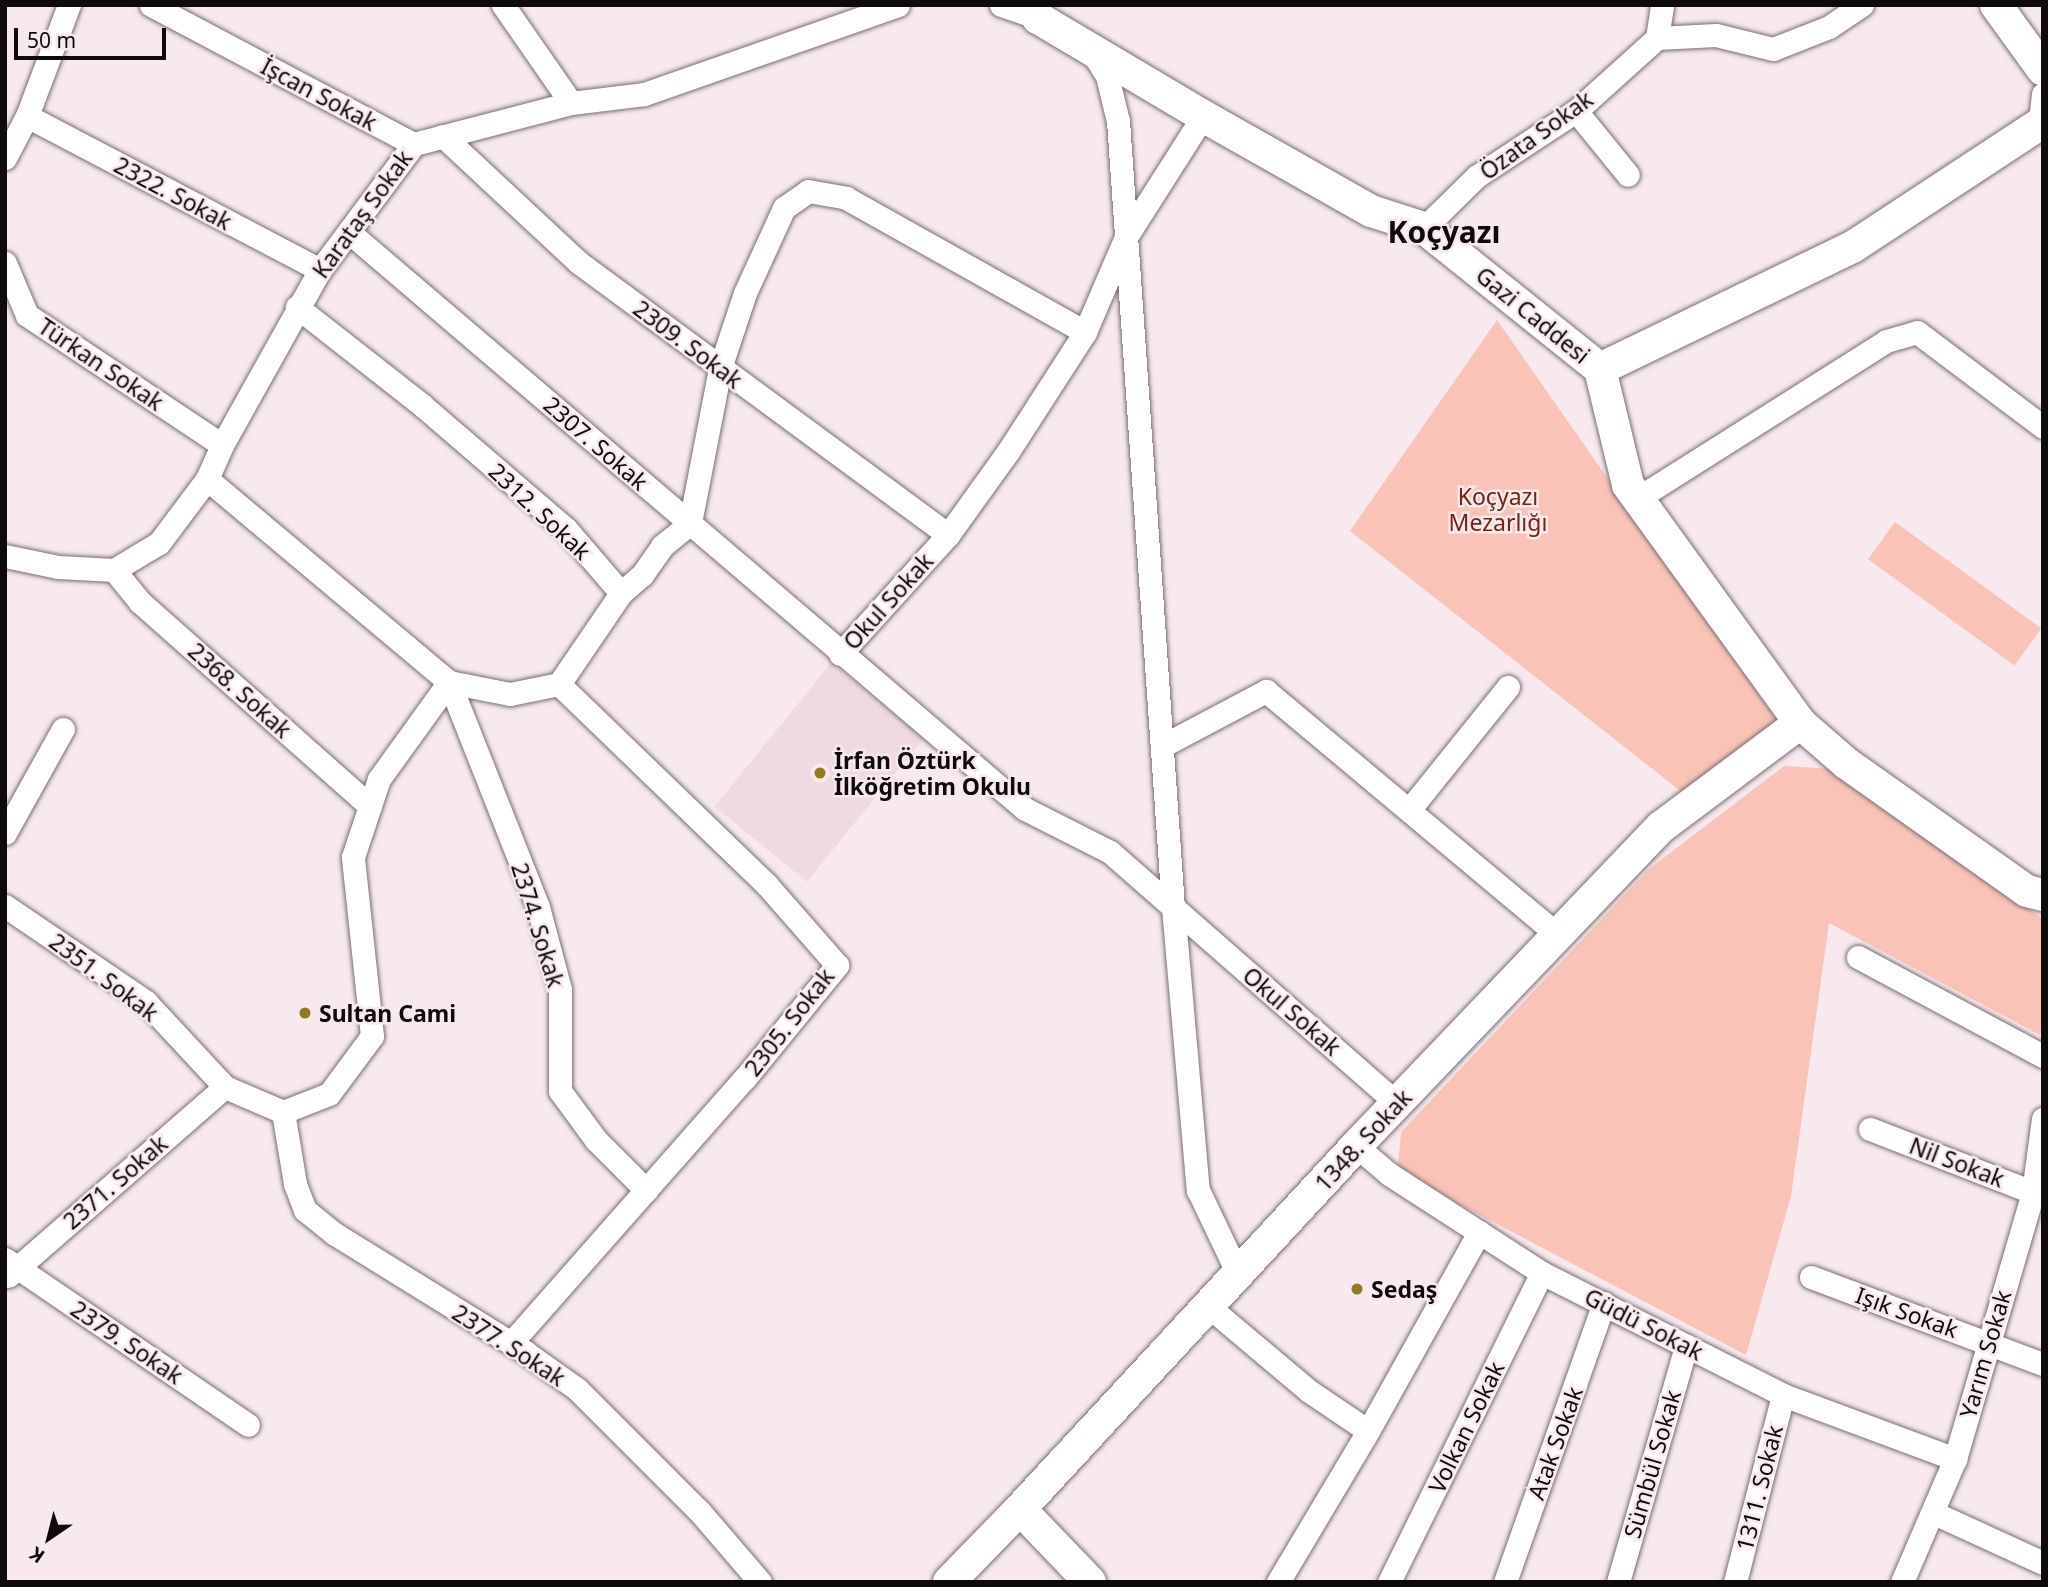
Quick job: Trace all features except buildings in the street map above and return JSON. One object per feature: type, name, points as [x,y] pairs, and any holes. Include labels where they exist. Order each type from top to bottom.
[{"type":"street","points":[[5,158],[27,116],[69,5]]},
{"type":"street","name":"İşcan Sokak","points":[[151,5],[414,144]]},
{"type":"street","points":[[503,5],[570,103]]},
{"type":"street","name":"Karataş Sokak","points":[[114,570],[159,543],[207,479],[222,445],[320,270],[414,144],[570,103],[644,94],[898,5]]},
{"type":"street","points":[[1001,5],[1036,11]]},
{"type":"street","points":[[1662,5],[1657,38],[1716,35],[1773,49],[1829,27],[1862,5]]},
{"type":"street","points":[[1996,5],[2043,70]]},
{"type":"street","name":"Gazi Caddesi","points":[[1036,11],[1090,49],[1371,211],[1424,228],[1600,369],[1854,246],[2042,113]]},
{"type":"street","name":"Özata Sokak","points":[[1424,228],[1477,176],[1576,111],[1657,38]]},
{"type":"street","points":[[1090,49],[1107,76],[1118,121],[1173,907],[1198,1190],[1238,1274]]},
{"type":"street","points":[[1576,111],[1628,175]]},
{"type":"street","name":"2322. Sokak","points":[[27,116],[320,270]]},
{"type":"street","name":"Okul Sokak","points":[[1203,116],[1126,237],[1085,332],[1009,450],[948,535],[840,654],[1025,809],[1110,852],[1397,1104]]},
{"type":"street","name":"2309. Sokak","points":[[443,136],[578,262],[948,535]]},
{"type":"street","points":[[207,479],[449,682],[510,694],[559,684],[621,593],[642,575],[662,545],[690,523],[720,368],[745,293],[784,208],[808,191],[846,198],[1085,332]]},
{"type":"street","name":"2307. Sokak","points":[[350,233],[840,654]]},
{"type":"street","name":"Türkan Sokak","points":[[5,263],[27,315],[222,445]]},
{"type":"street","name":"2312. Sokak","points":[[298,307],[422,405],[566,529],[621,593]]},
{"type":"street","points":[[1638,498],[1886,341],[1917,332],[2043,427]]},
{"type":"street","points":[[1600,369],[1628,485],[1800,723],[1846,764],[2027,891],[2043,895]]},
{"type":"street","points":[[5,556],[58,567],[114,570]]},
{"type":"street","name":"2368. Sokak","points":[[114,570],[140,602],[370,806]]},
{"type":"street","points":[[225,1087],[283,1112],[329,1094],[372,1036],[353,857],[379,779],[449,682]]},
{"type":"street","name":"2374. Sokak","points":[[449,682],[538,907],[554,965],[560,989],[560,1091],[596,1140],[646,1190]]},
{"type":"street","name":"2305. Sokak","points":[[511,1343],[745,1078],[837,964],[766,884],[559,684]]},
{"type":"street","points":[[1409,810],[1508,687]]},
{"type":"street","points":[[1162,746],[1266,691],[1558,935]]},
{"type":"street","name":"1348. Sokak","points":[[948,1582],[1020,1509],[1356,1146],[1661,827],[1800,723]]},
{"type":"street","points":[[5,833],[63,729]]},
{"type":"street","name":"2351. Sokak","points":[[5,906],[146,1002],[225,1087]]},
{"type":"street","points":[[1858,957],[2043,1056]]},
{"type":"street","name":"2371. Sokak","points":[[9,1268],[225,1087]]},
{"type":"street","name":"2377. Sokak","points":[[283,1112],[295,1184],[305,1210],[357,1249],[511,1343],[576,1389],[700,1512],[760,1582]]},
{"type":"street","name":"Yarım Sokak","points":[[1902,1582],[1955,1459],[1989,1342],[2038,1194],[2043,1119]]},
{"type":"street","name":"Nil Sokak","points":[[1870,1129],[2038,1194]]},
{"type":"street","name":"Güdü Sokak","points":[[1356,1146],[1389,1174],[1542,1273],[1783,1395],[1955,1459]]},
{"type":"street","points":[[1278,1582],[1368,1431],[1479,1232]]},
{"type":"street","name":"2379. Sokak","points":[[9,1268],[248,1424]]},
{"type":"street","name":"Volkan Sokak","points":[[1389,1582],[1542,1273]]},
{"type":"street","name":"Işık Sokak","points":[[1811,1277],[2043,1364]]},
{"type":"street","name":"Atak Sokak","points":[[1505,1582],[1604,1303]]},
{"type":"street","points":[[1208,1306],[1309,1391],[1368,1431]]},
{"type":"street","name":"Sümbül Sokak","points":[[1618,1582],[1686,1346]]},
{"type":"street","name":"1311. Sokak","points":[[1735,1582],[1783,1395]]},
{"type":"street","points":[[1020,1509],[1090,1582]]},
{"type":"street","points":[[1934,1513],[2043,1563]]},
{"type":"shaded area","name":"İrfan Öztürk İlköğretim Okulu","points":[[831,663],[923,738],[807,882],[715,807]]},
{"type":"green space","name":"Koçyazı Mezarlığı","points":[[1497,320],[1778,722],[1683,793],[1350,531]]},
{"type":"green space","points":[[1895,522],[2041,628],[2014,666],[1868,559]]},
{"type":"green space","points":[[1784,766],[1835,769],[2043,919],[2043,1017],[2040,1035],[1829,923],[1791,1196],[1746,1355],[1455,1202],[1398,1165],[1401,1132],[1649,869]]},
{"type":"place","name":"İrfan Öztürk İlköğretim Okulu","points":[[820,773]]},
{"type":"place","name":"Sultan Cami","points":[[305,1013]]},
{"type":"place","name":"Sedaş","points":[[1357,1289]]},
{"type":"district","name":"Koçyazı","points":[[1444,232]]}]
